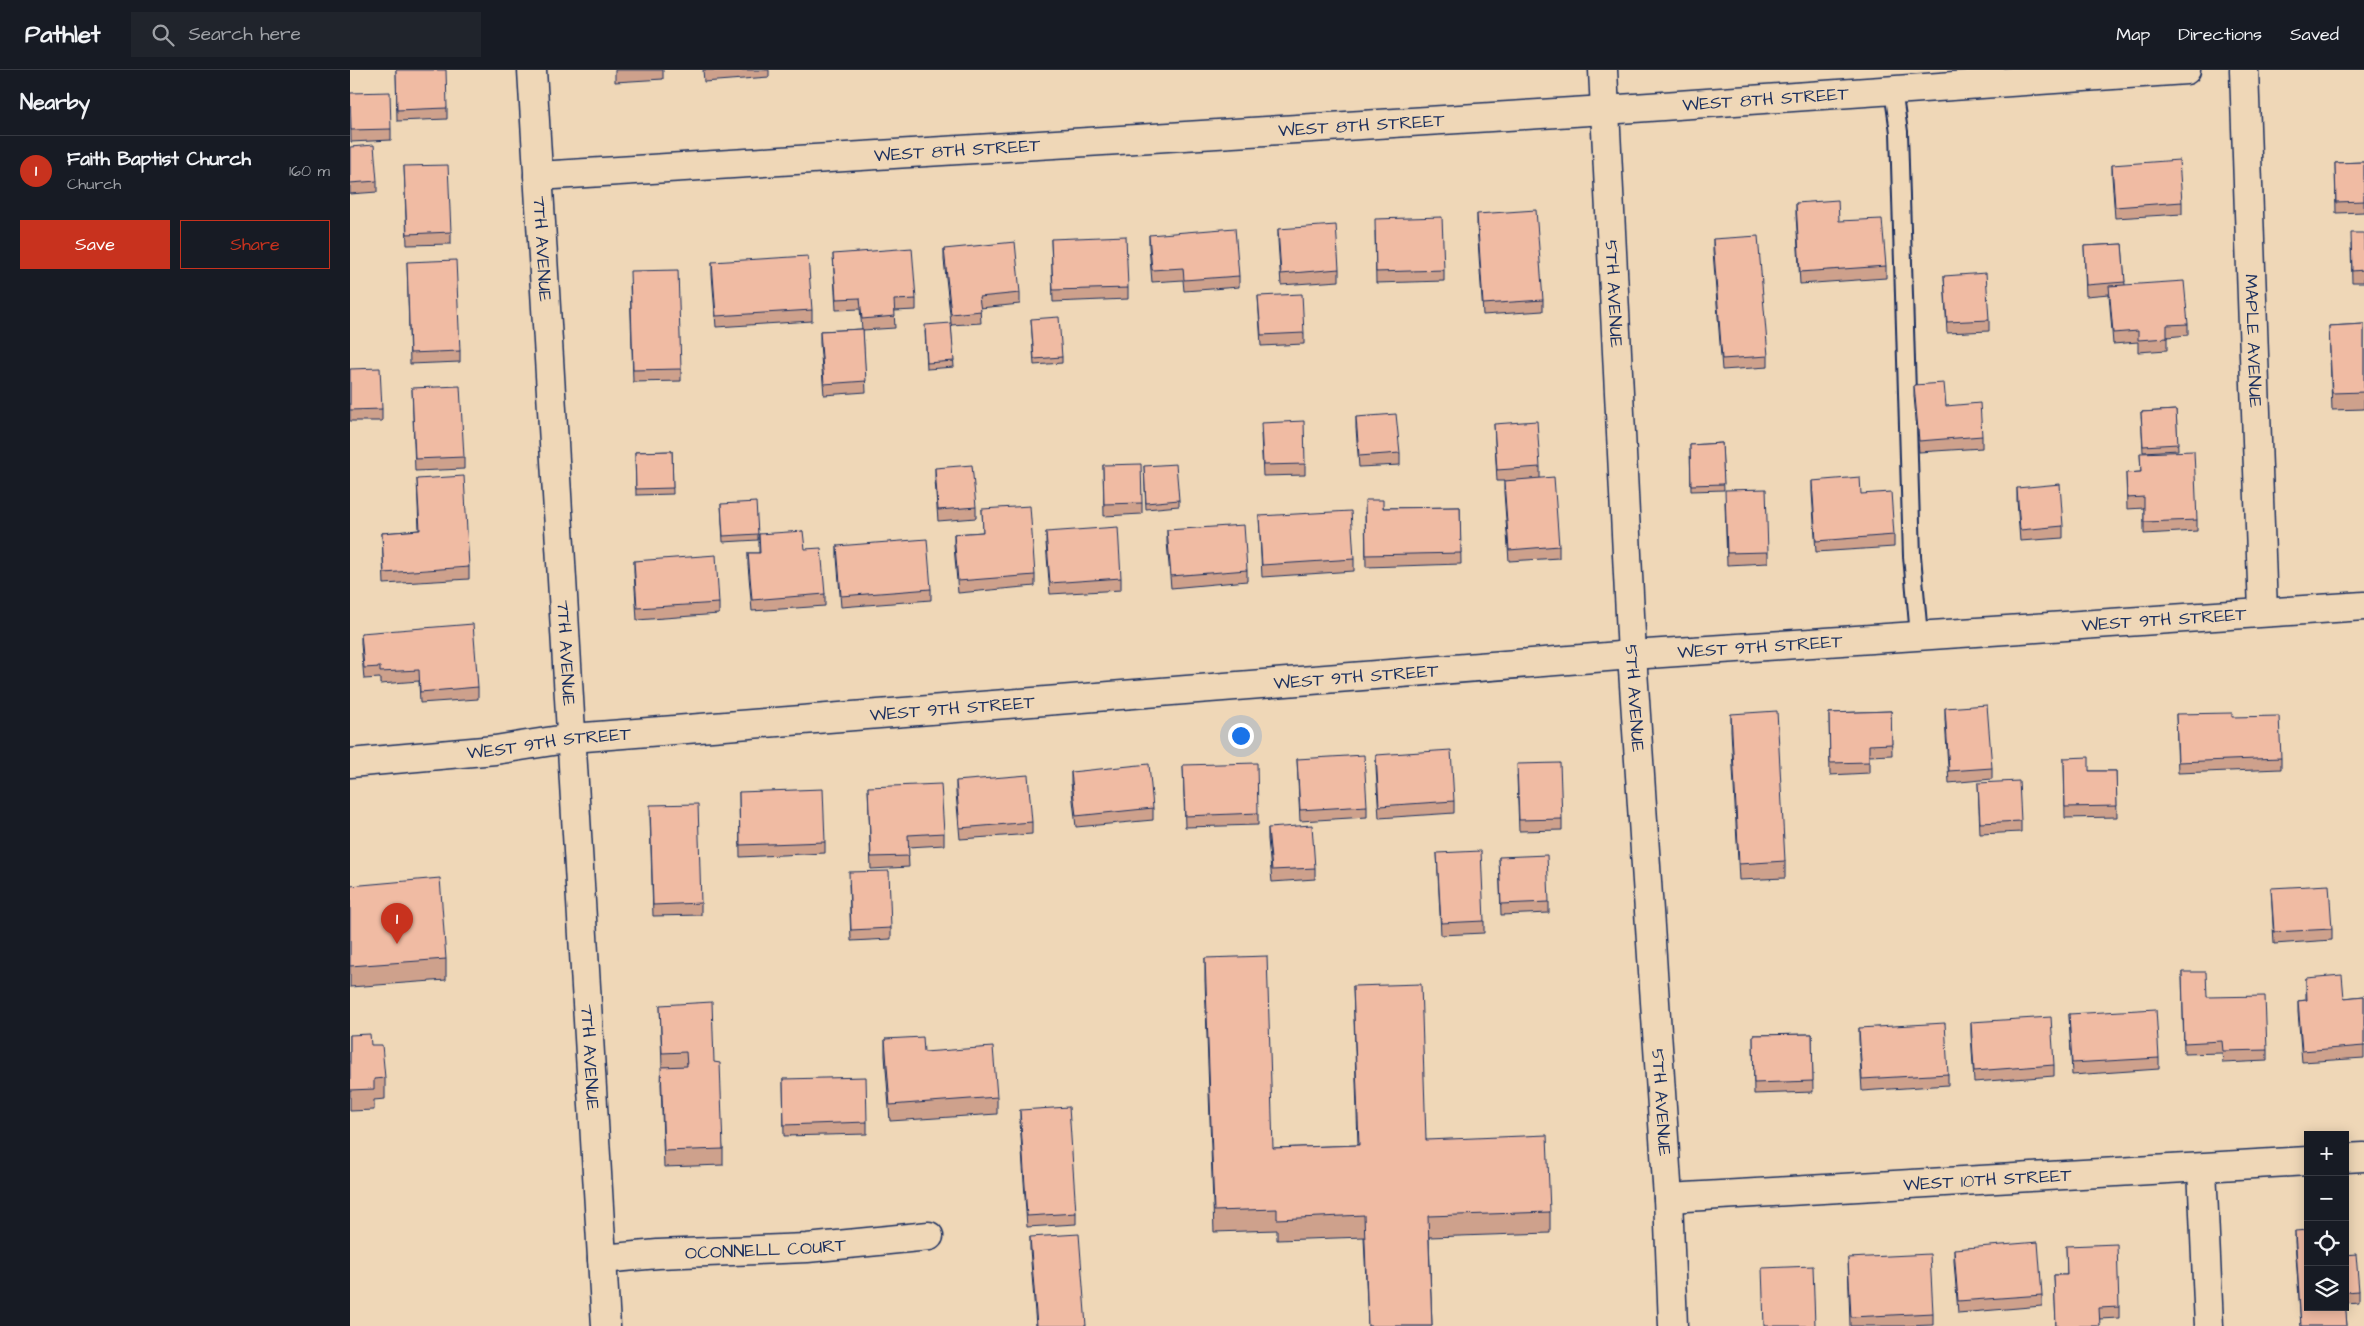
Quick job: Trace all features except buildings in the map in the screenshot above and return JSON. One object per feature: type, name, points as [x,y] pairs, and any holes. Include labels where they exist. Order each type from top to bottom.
[{"type":"street","name":"7TH AVENUE","points":[[532,70],[606,1326]]},
{"type":"street","name":"5TH AVENUE","points":[[1603,70],[1632,655],[1668,1198],[1673,1326]]},
{"type":"street","name":"WEST 8TH STREET","points":[[538,176],[1605,110],[2186,70]]},
{"type":"street","name":"MAPLE AVENUE","points":[[2244,70],[2263,612]]},
{"type":"street","name":"WEST 9TH STREET","points":[[350,764],[495,750],[572,738],[1632,655],[2364,606]]},
{"type":"street","points":[[2349,1158],[2364,1157]]},
{"type":"street","name":"WEST 10TH STREET","points":[[1668,1198],[2202,1168],[2304,1160]]},
{"type":"street","points":[[2202,1168],[2209,1326]]},
{"type":"street","name":"OCONNELL COURT","points":[[602,1259],[806,1248],[929,1236]]},
{"type":"lane","points":[[1893,90],[1899,132],[1912,556],[1919,636]]},
{"type":"place","name":"Faith Baptist Church","points":[[397,944]]}]
